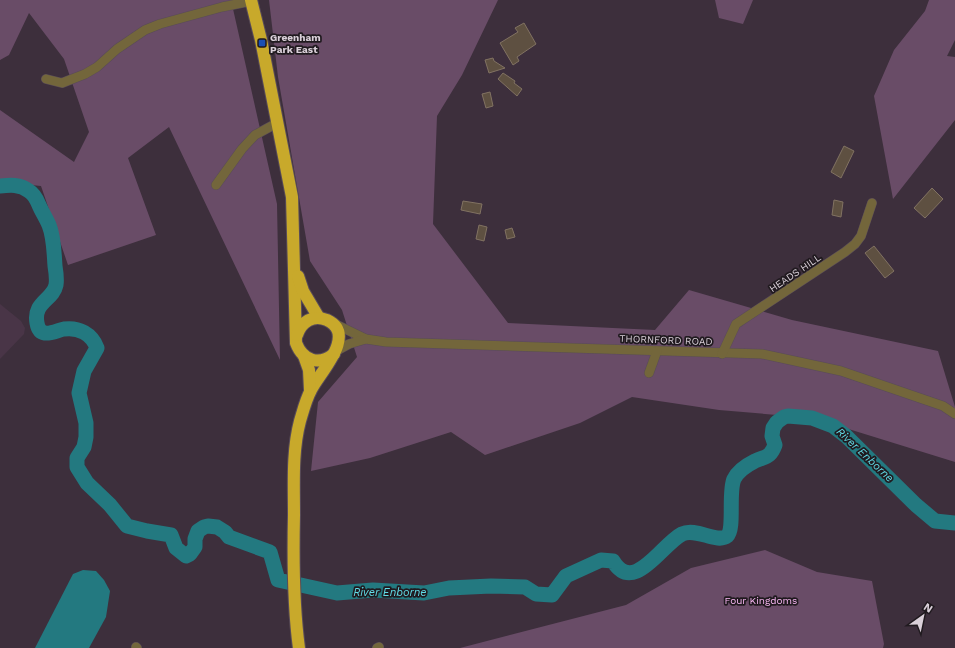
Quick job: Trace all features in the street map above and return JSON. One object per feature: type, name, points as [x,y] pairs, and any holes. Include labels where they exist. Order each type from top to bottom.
[{"type":"highway","points":[[251,1],[261,40],[292,197],[295,263],[296,344],[304,356],[310,360],[321,360],[328,358],[335,352]]},
{"type":"highway","points":[[295,263],[304,291],[324,320],[335,327],[338,332],[339,339],[335,352],[310,390],[300,423],[295,455],[293,546],[299,648]]},
{"type":"highway","points":[[296,337],[298,330],[310,319],[324,320]]},
{"type":"highway","points":[[304,356],[309,370],[310,390]]},
{"type":"street","points":[[46,79],[62,83],[85,74],[97,67],[117,49],[145,30],[160,24],[251,1]]},
{"type":"street","points":[[216,185],[242,149],[255,135],[277,123]]},
{"type":"street","name":"HEADS HILL","points":[[722,354],[736,324],[855,244],[861,236],[872,203]]},
{"type":"street","name":"THORNFORD ROAD","points":[[324,320],[366,340]]},
{"type":"street","name":"THORNFORD ROAD","points":[[335,352],[349,344],[366,340],[386,342],[722,354],[762,354],[841,371],[943,406],[955,414]]},
{"type":"street","points":[[649,372],[657,351]]},
{"type":"shaded area","points":[[0,304],[21,321],[25,328],[24,334],[0,359]]},
{"type":"green space","points":[[0,0],[231,0],[277,204],[280,360],[169,127],[128,158],[156,235],[68,265],[41,186],[0,182],[0,110],[74,162],[89,132],[64,59],[29,13],[9,55],[0,60]]},
{"type":"green space","points":[[269,0],[498,0],[462,75],[437,116],[433,224],[508,323],[655,330],[689,290],[792,320],[938,351],[955,407],[955,462],[813,418],[719,410],[632,397],[580,423],[485,455],[451,432],[370,458],[311,471],[318,402],[357,357],[342,310],[310,261],[278,77]]},
{"type":"green space","points":[[715,0],[753,0],[743,24],[719,18]]},
{"type":"green space","points":[[929,0],[955,0],[955,40],[947,56],[955,57],[955,120],[893,199],[874,96],[894,50],[925,11]]},
{"type":"green space","name":"Four Kingdoms","points":[[765,550],[817,572],[872,581],[884,644],[883,648],[460,648],[626,605],[691,568]]},
{"type":"water","points":[[83,570],[96,571],[104,580],[110,591],[106,617],[89,648],[35,648],[73,574]]},
{"type":"building","points":[[524,23],[536,44],[517,57],[519,61],[513,65],[500,43],[518,32],[515,28]]},
{"type":"building","points":[[493,58],[494,61],[505,68],[489,73],[485,60]]},
{"type":"building","points":[[503,73],[515,81],[514,83],[522,89],[517,96],[498,79]]},
{"type":"building","points":[[490,92],[493,106],[486,108],[482,94]]},
{"type":"building","points":[[844,146],[854,151],[841,178],[831,172]]},
{"type":"building","points":[[932,188],[943,199],[925,218],[914,208]]},
{"type":"building","points":[[834,200],[843,202],[841,217],[832,215]]},
{"type":"building","points":[[463,201],[482,204],[480,214],[461,210]]},
{"type":"building","points":[[479,225],[487,227],[484,241],[476,239]]},
{"type":"building","points":[[512,228],[515,237],[507,239],[505,230]]},
{"type":"building","points":[[874,246],[894,271],[885,278],[865,253]]},
{"type":"waterway","name":"River Enborne","points":[[0,186],[19,186],[31,192],[34,195],[51,230],[54,245],[56,285],[54,290],[38,310],[37,323],[39,328],[44,333],[64,329],[80,330],[92,339],[97,348],[84,371],[79,393],[86,423],[86,437],[84,447],[77,458],[77,467],[87,483],[110,505],[127,526],[171,535],[176,548],[186,556],[190,554],[195,547],[195,539],[198,531],[208,526],[217,527],[225,532],[229,537],[270,552],[278,580],[337,593],[373,590],[424,593],[449,588],[491,586],[525,587],[536,594],[552,595],[566,576],[601,560],[613,561],[621,570],[630,573],[639,570],[648,564],[682,534],[694,532],[718,538],[727,536],[731,526],[732,485],[734,479],[746,466],[767,456],[771,452],[775,445],[772,436],[773,428],[777,422],[788,416],[812,418],[833,426],[846,436],[916,505],[935,521],[955,523]]},
{"type":"place","name":"Greenham Park East","points":[[262,43]]}]
